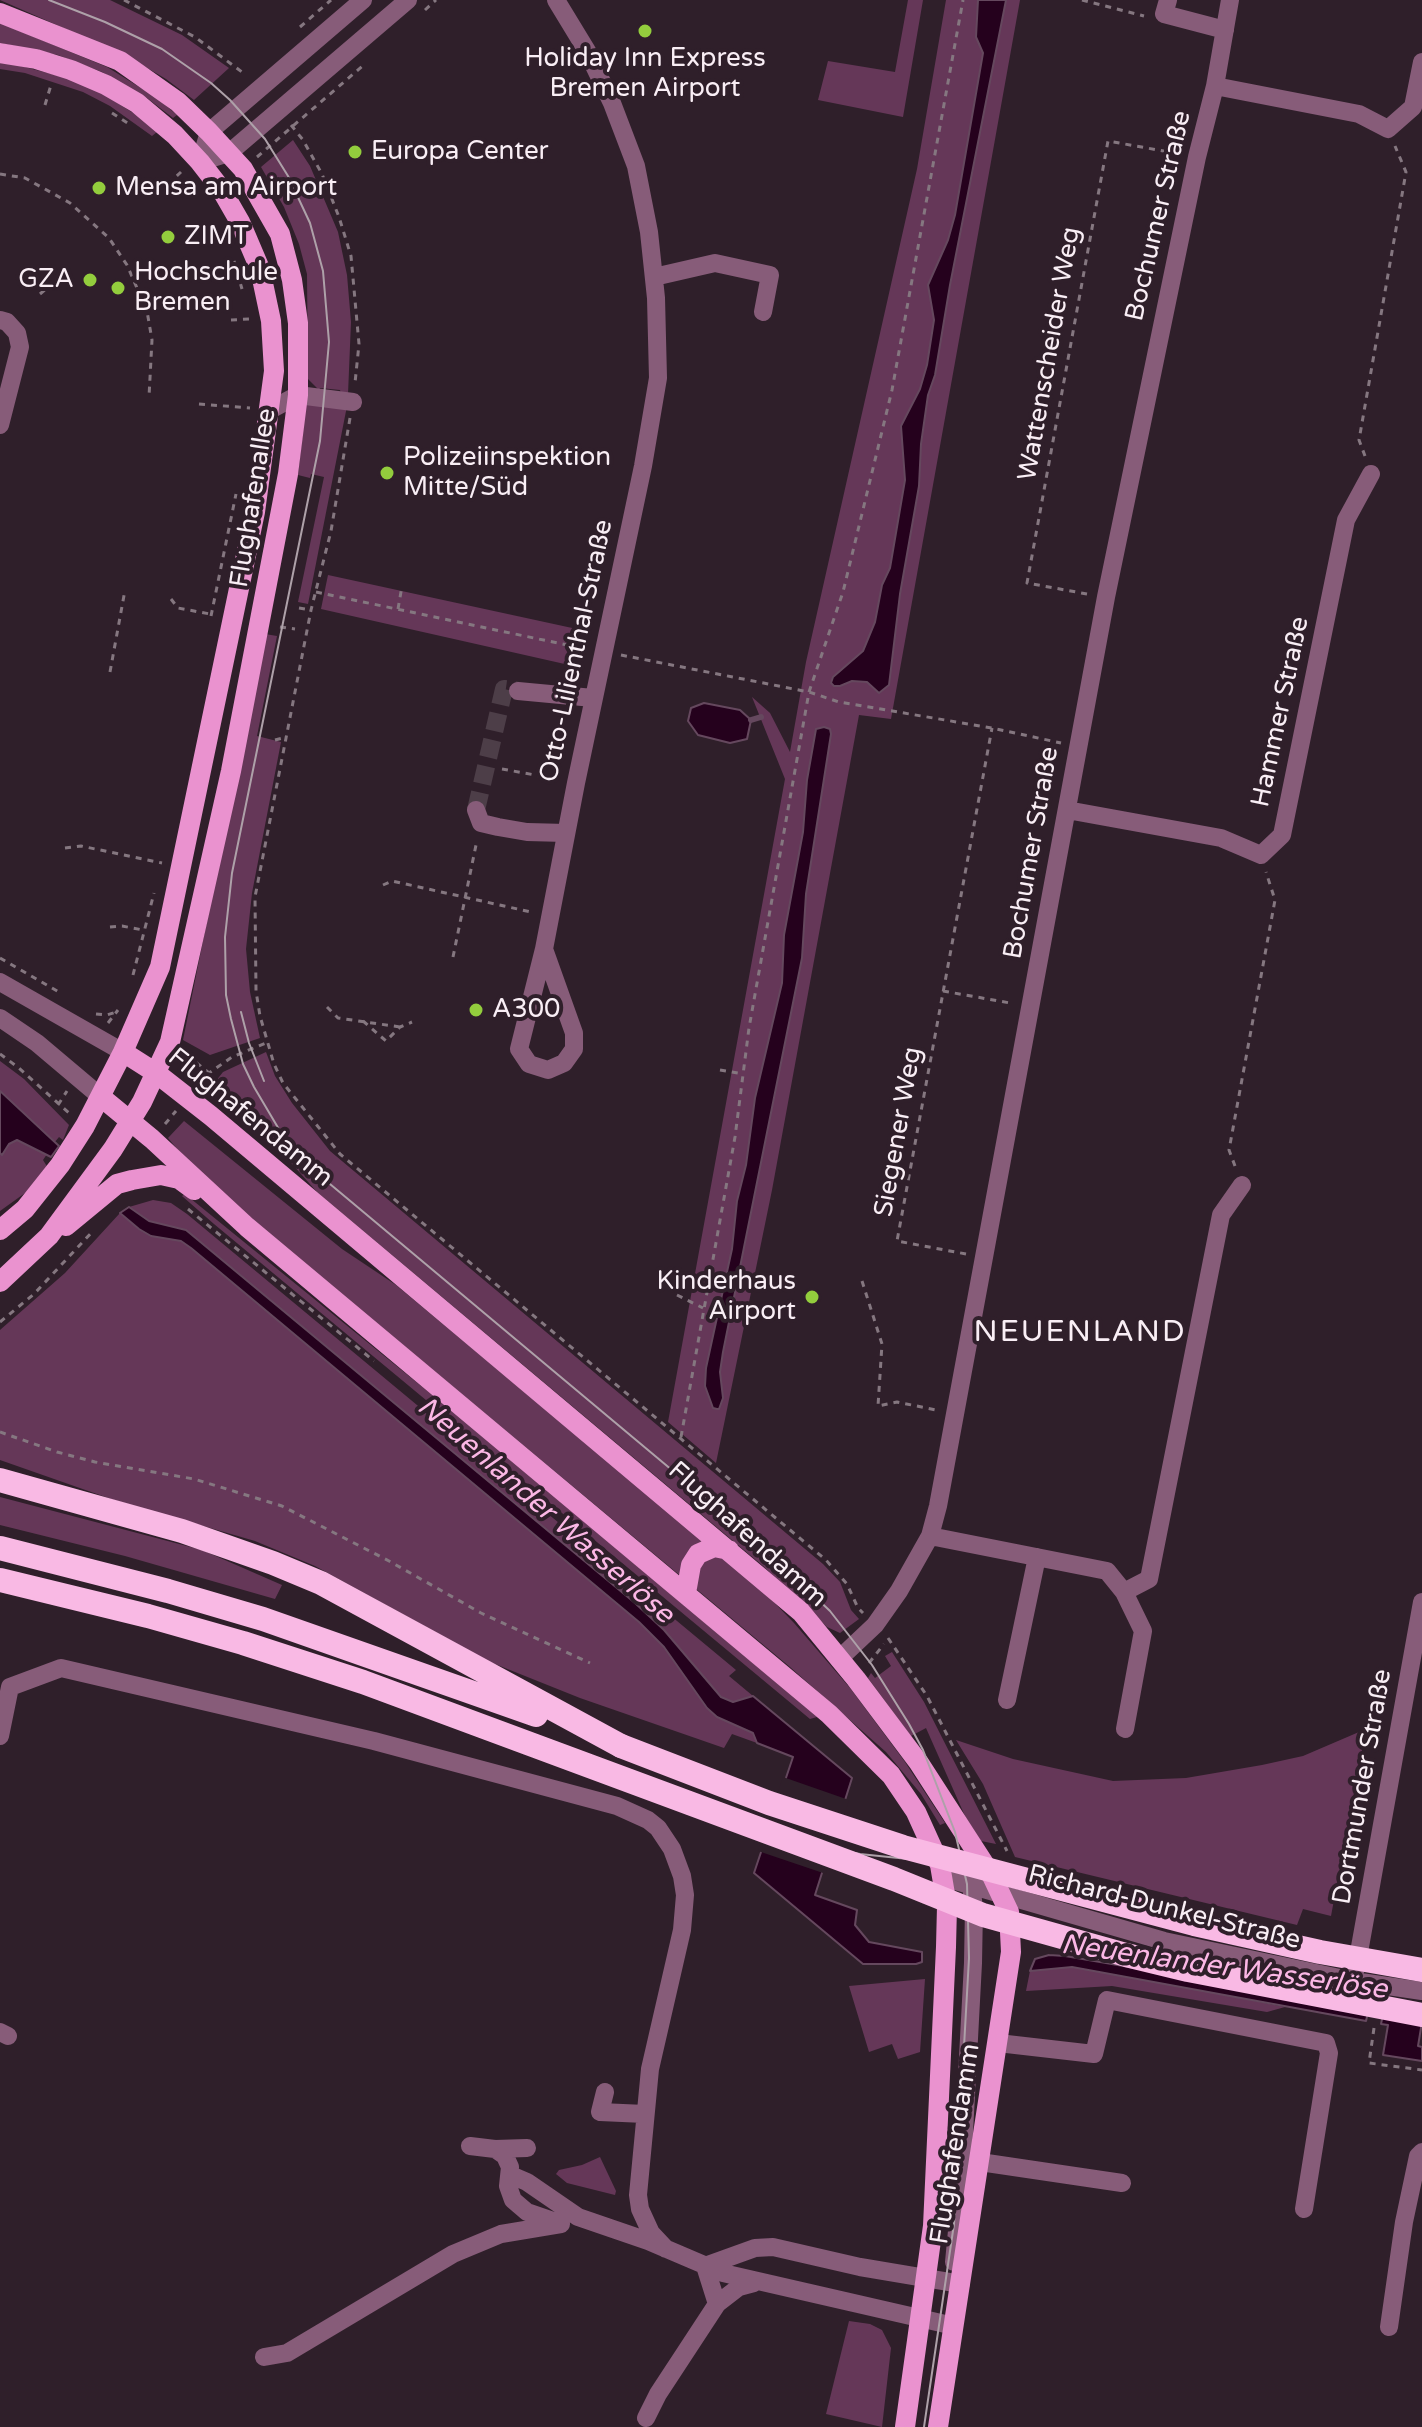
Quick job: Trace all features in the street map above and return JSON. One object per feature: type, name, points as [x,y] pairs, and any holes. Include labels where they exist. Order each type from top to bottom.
[{"type":"highway","points":[[0,1480],[182,1531],[321,1583],[621,1746]]},
{"type":"highway","points":[[0,1548],[263,1619],[492,1698],[769,1803],[903,1847],[1194,1924],[1320,1952],[1422,1970]]},
{"type":"highway","points":[[0,1580],[148,1616],[363,1682],[983,1915],[1188,1970],[1422,2015]]},
{"type":"main road","name":"Flughafenallee","points":[[0,13],[120,61],[178,102],[209,132],[243,169],[280,234],[292,280],[298,323],[298,395],[288,474],[228,785],[177,1018],[156,1073],[131,1121],[49,1236]]},
{"type":"main road","name":"Flughafenallee","points":[[0,53],[48,62],[106,85],[137,103],[175,135],[200,162],[221,189],[240,222],[260,269],[271,321],[274,371],[255,512],[164,951],[145,1006],[101,1097],[60,1165],[25,1209],[0,1230]]},
{"type":"main road","name":"Flughafendamm","points":[[123,1052],[156,1073],[211,1116],[801,1612],[919,1763],[1002,1894],[1009,1912],[1011,1952],[980,2162],[949,2325],[938,2427]]},
{"type":"main road","name":"Flughafendamm","points":[[101,1097],[241,1222],[829,1714],[891,1775],[925,1829],[942,1877],[947,1906],[946,1963],[933,2226],[905,2427]]},
{"type":"main road","points":[[0,1282],[49,1236],[76,1220],[99,1196],[117,1184],[161,1175],[179,1179],[221,1213],[241,1222]]},
{"type":"main road","points":[[686,1593],[691,1565],[698,1554],[714,1547],[729,1550]]},
{"type":"street","points":[[200,162],[209,132],[363,0]]},
{"type":"street","name":"Otto-Lilienthal-Straße","points":[[544,949],[574,1033],[574,1049],[564,1063],[548,1070],[529,1064],[519,1049],[544,949],[643,466],[658,378],[649,232],[630,150],[587,51],[556,0]]},
{"type":"street","name":"Bochumer Straße","points":[[839,1659],[875,1625],[899,1591],[930,1536],[1106,597],[1197,157],[1215,86],[1230,0]]},
{"type":"street","points":[[1166,7],[1225,30]]},
{"type":"street","points":[[200,162],[229,153],[414,8]]},
{"type":"street","points":[[1215,86],[1359,114],[1388,129],[1413,107],[1422,62]]},
{"type":"street","points":[[654,277],[715,263],[770,275],[763,312]]},
{"type":"street","points":[[0,320],[7,322],[17,333],[20,347],[0,425]]},
{"type":"street","points":[[270,410],[298,395],[353,402]]},
{"type":"street","name":"Hammer Straße","points":[[1261,855],[1282,835],[1346,520],[1371,474]]},
{"type":"street","points":[[518,691],[593,698]]},
{"type":"street","points":[[476,810],[481,823],[527,832],[566,833]]},
{"type":"street","points":[[1067,810],[1221,838],[1261,855]]},
{"type":"street","name":"Flughafendamm","points":[[0,982],[123,1052]]},
{"type":"street","name":"Flughafendamm","points":[[0,1018],[37,1043],[101,1097]]},
{"type":"street","points":[[1124,1592],[1149,1579],[1221,1215],[1242,1185]]},
{"type":"street","points":[[930,1536],[1107,1571],[1124,1592],[1143,1631],[1125,1729]]},
{"type":"street","points":[[1007,1700],[1037,1557]]},
{"type":"street","name":"Dortmunder Straße","points":[[1354,1981],[1418,1642],[1422,1602]]},
{"type":"street","points":[[0,1736],[10,1687],[61,1668],[374,1741],[637,1813],[658,1828],[672,1849],[685,1895],[682,1930],[650,2069],[639,2203],[651,2233],[666,2249]]},
{"type":"street","name":"Richard-Dunkel-Straße","points":[[942,1877],[1164,1941],[1354,1981],[1422,1991]]},
{"type":"street","points":[[705,2266],[755,2248],[773,2247],[860,2267],[956,2283],[973,1963],[974,1908],[971,1885]]},
{"type":"street","points":[[998,2043],[1094,2054],[1107,2000],[1326,2043],[1329,2053],[1304,2209]]},
{"type":"street","points":[[605,2092],[597,2119],[645,2114]]},
{"type":"street","points":[[470,2146],[527,2148]]},
{"type":"street","points":[[495,2149],[505,2156],[509,2164],[508,2186],[513,2200],[527,2212],[598,2232],[617,2231]]},
{"type":"street","points":[[1389,2327],[1404,2222],[1418,2156],[1422,2152]]},
{"type":"street","points":[[980,2162],[1122,2183]]},
{"type":"street","points":[[513,2176],[578,2217],[603,2224],[705,2266],[757,2283],[949,2325],[929,2427]]},
{"type":"street","points":[[264,2357],[287,2353],[453,2254],[501,2234],[561,2224]]},
{"type":"street","points":[[705,2266],[717,2304]]},
{"type":"street","points":[[646,2418],[658,2394],[717,2304],[739,2287],[757,2283]]},
{"type":"path","points":[[414,8],[436,0]]},
{"type":"path","points":[[681,1437],[735,1137],[749,1028],[809,692],[843,592],[892,390],[963,0]]},
{"type":"path","points":[[1082,0],[1139,17],[1166,7]]},
{"type":"path","points":[[243,169],[372,57]]},
{"type":"path","points":[[40,81],[63,89]]},
{"type":"path","points":[[45,105],[51,85]]},
{"type":"path","points":[[101,106],[138,130]]},
{"type":"path","points":[[1371,474],[1359,440],[1406,172],[1388,129]]},
{"type":"path","name":"Wattenscheider Weg","points":[[1106,597],[1027,583],[1108,141],[1197,157]]},
{"type":"path","points":[[168,184],[181,172],[174,164]]},
{"type":"path","points":[[0,174],[25,178],[70,203],[109,238],[127,265],[147,311],[152,340],[149,397]]},
{"type":"path","points":[[231,253],[243,293]]},
{"type":"path","points":[[40,294],[61,276]]},
{"type":"path","points":[[231,320],[249,319],[250,330]]},
{"type":"path","points":[[199,404],[270,410]]},
{"type":"path","points":[[211,615],[237,489]]},
{"type":"path","points":[[398,609],[402,586]]},
{"type":"path","points":[[110,672],[125,590]]},
{"type":"path","points":[[875,1625],[858,1608],[847,1584],[826,1560],[340,1154],[283,1083],[267,1043],[256,991],[255,897],[311,610],[316,592],[809,692],[839,702],[992,728],[1077,747]]},
{"type":"path","points":[[299,608],[311,610]]},
{"type":"path","name":"Siegener Weg","points":[[983,1257],[897,1241],[992,728]]},
{"type":"path","points":[[275,740],[287,737]]},
{"type":"path","points":[[502,769],[576,783]]},
{"type":"path","points":[[453,957],[476,845]]},
{"type":"path","points":[[65,848],[81,846],[161,866]]},
{"type":"path","points":[[1242,1185],[1229,1150],[1275,900],[1261,855]]},
{"type":"path","points":[[383,885],[392,881],[550,916]]},
{"type":"path","points":[[133,978],[156,884]]},
{"type":"path","points":[[110,927],[143,930]]},
{"type":"path","points":[[0,958],[69,998]]},
{"type":"path","points":[[943,991],[1030,1006]]},
{"type":"path","points":[[94,1013],[107,1015],[124,1006]]},
{"type":"path","points":[[327,1007],[338,1018],[400,1027]]},
{"type":"path","points":[[99,1038],[116,1012]]},
{"type":"path","points":[[361,1020],[386,1041],[400,1027],[412,1022]]},
{"type":"path","points":[[720,1070],[743,1074]]},
{"type":"path","points":[[58,1105],[76,1076]]},
{"type":"path","points":[[0,1322],[34,1294],[101,1221]]},
{"type":"path","points":[[862,1281],[882,1344],[878,1406],[897,1402],[955,1414]]},
{"type":"path","points":[[677,1295],[704,1309]]},
{"type":"path","points":[[0,1432],[82,1459],[194,1479],[282,1506],[481,1613],[590,1663]]},
{"type":"path","points":[[889,1638],[927,1696],[967,1771]]},
{"type":"path","points":[[1375,2024],[1369,2063],[1422,2070]]},
{"type":"shaded area","points":[[0,0],[110,0],[182,35],[229,68],[194,100],[125,55]]},
{"type":"shaded area","points":[[908,0],[923,0],[903,117],[818,100],[828,61],[895,72]]},
{"type":"shaded area","points":[[946,0],[1020,0],[891,719],[859,715],[772,1190],[716,1463],[668,1422],[785,779],[752,697],[770,713],[790,752],[806,662],[917,169]]},
{"type":"shaded area","points":[[978,0],[1006,0],[935,375],[928,395],[919,486],[900,594],[889,685],[879,693],[867,682],[852,681],[834,686],[831,683],[833,677],[863,651],[875,622],[882,585],[890,568],[905,480],[901,426],[920,389],[927,365],[934,320],[928,285],[948,240],[955,215],[983,53],[976,37]]},
{"type":"shaded area","points":[[0,23],[107,67],[157,98],[177,115],[173,118],[147,98],[102,72],[58,55],[0,43]]},
{"type":"shaded area","points":[[0,63],[67,78],[103,94],[157,132],[152,136],[110,106],[83,92],[25,73],[0,69]]},
{"type":"shaded area","points":[[293,140],[310,166],[338,232],[347,275],[351,322],[348,394],[340,390],[319,390],[308,379],[307,274],[284,207],[261,167]]},
{"type":"shaded area","points":[[306,404],[347,406],[308,604],[298,602],[324,477],[298,475]]},
{"type":"shaded area","points":[[328,575],[586,631],[578,667],[321,609]]},
{"type":"shaded area","points":[[265,634],[277,636],[257,736],[281,742],[252,893],[246,949],[250,992],[260,1038],[210,1055],[183,1040]]},
{"type":"shaded area","points":[[704,703],[740,710],[751,720],[747,739],[730,743],[698,735],[688,721],[691,708]]},
{"type":"shaded area","points":[[816,729],[830,729],[831,734],[806,894],[802,958],[723,1352],[720,1372],[723,1398],[717,1409],[713,1408],[705,1386],[706,1368],[732,1249],[755,1098],[782,983],[784,935],[803,832],[807,780]]},
{"type":"shaded area","points":[[266,1052],[275,1076],[292,1103],[330,1151],[823,1564],[840,1582],[851,1610],[859,1619],[840,1633],[827,1627],[763,1566],[317,1192],[277,1147],[208,1091],[223,1072]]},
{"type":"shaded area","points":[[0,1061],[24,1079],[69,1125],[63,1140],[59,1137],[54,1143],[0,1091]]},
{"type":"shaded area","points":[[0,1091],[59,1146],[51,1157],[17,1140],[9,1144],[2,1155],[0,1153]]},
{"type":"shaded area","points":[[184,1121],[342,1249],[396,1285],[764,1592],[850,1688],[945,1823],[940,1825],[921,1794],[886,1752],[790,1667],[254,1221],[187,1161],[168,1138]]},
{"type":"shaded area","points":[[17,1140],[47,1154],[43,1160],[48,1168],[32,1188],[0,1211],[0,1153]]},
{"type":"shaded area","points":[[185,1194],[479,1433],[817,1717],[810,1719],[214,1224],[182,1196]]},
{"type":"shaded area","points":[[153,1200],[171,1203],[187,1214],[736,1670],[729,1676],[753,1696],[733,1702],[721,1697],[664,1630],[635,1603],[186,1230],[149,1221],[129,1207]]},
{"type":"shaded area","points":[[129,1207],[149,1221],[186,1230],[635,1603],[664,1630],[721,1697],[733,1702],[753,1696],[852,1778],[815,1895],[857,1910],[855,1925],[869,1942],[922,1952],[922,1962],[863,1964],[754,1873],[793,1757],[757,1743],[753,1733],[717,1717],[707,1708],[664,1647],[639,1622],[191,1248],[181,1241],[151,1236],[120,1213]]},
{"type":"shaded area","points":[[120,1213],[151,1236],[181,1241],[191,1248],[639,1622],[664,1647],[707,1708],[753,1733],[757,1743],[732,1734],[724,1748],[580,1698],[490,1662],[315,1566],[255,1541],[114,1500],[0,1460],[0,1330],[65,1273]]},
{"type":"shaded area","points":[[0,1497],[202,1550],[282,1585],[275,1599],[125,1556],[0,1525]]},
{"type":"shaded area","points":[[892,1652],[924,1702],[996,1844],[981,1841],[965,1816],[926,1728],[911,1736],[868,1678],[871,1673],[875,1678],[891,1666],[885,1656]]},
{"type":"shaded area","points":[[1366,1729],[1331,1916],[1303,1909],[1297,1925],[1015,1857],[983,1784],[956,1740],[1013,1759],[1113,1781],[1186,1778],[1262,1765],[1303,1756]]},
{"type":"shaded area","points":[[1049,1955],[1369,2008],[1366,2021],[1072,1967],[1030,1971],[1035,1959]]},
{"type":"shaded area","points":[[1072,1967],[1285,2007],[1267,2012],[1112,1986],[1026,1991],[1030,1971]]},
{"type":"shaded area","points":[[925,1979],[920,2052],[898,2059],[892,2044],[869,2052],[849,1986]]},
{"type":"shaded area","points":[[1384,2010],[1422,2022],[1418,2046],[1422,2047],[1422,2061],[1383,2055],[1388,2025],[1381,2024]]},
{"type":"shaded area","points":[[600,2157],[615,2195],[567,2183],[556,2174],[559,2170]]},
{"type":"shaded area","points":[[849,2321],[870,2324],[882,2330],[891,2348],[882,2427],[826,2414]]},
{"type":"pier","points":[[783,1777],[849,1800],[826,1874],[758,1851]]},
{"type":"waterway","points":[[751,720],[761,717]]},
{"type":"tunnel","points":[[476,810],[504,689],[518,691]]},
{"type":"tram line","points":[[49,0],[162,49],[230,100],[265,139],[288,176],[310,223],[323,271],[329,342],[320,441],[232,873],[225,937],[226,995],[243,1064],[254,1087],[280,1131],[318,1174],[752,1537],[830,1611],[872,1665],[909,1724],[923,1750],[955,1832],[967,1884],[969,1958],[954,2224],[924,2427]]},
{"type":"tram line","points":[[241,1012],[264,1081]]},
{"type":"tram line","points":[[818,1846],[975,1872],[1299,1953],[1422,1969]]},
{"type":"place","name":"Holiday Inn Express Bremen Airport","points":[[645,31]]},
{"type":"place","name":"Europa Center","points":[[355,152]]},
{"type":"place","name":"Mensa am Airport","points":[[99,188]]},
{"type":"place","name":"ZIMT","points":[[168,237]]},
{"type":"place","name":"GZA","points":[[90,280]]},
{"type":"place","name":"Hochschule Bremen","points":[[118,288]]},
{"type":"place","name":"Polizeiinspektion Mitte/Süd","points":[[387,473]]},
{"type":"place","name":"A300","points":[[476,1010]]},
{"type":"place","name":"Kinderhaus Airport","points":[[812,1297]]},
{"type":"district","name":"NEUENLAND","points":[[1080,1333]]},
{"type":"water label","name":"Neuenlander Wasserlöse","points":[[545,1511]]},
{"type":"water label","name":"Neuenlander Wasserlöse","points":[[1224,1968]]}]
